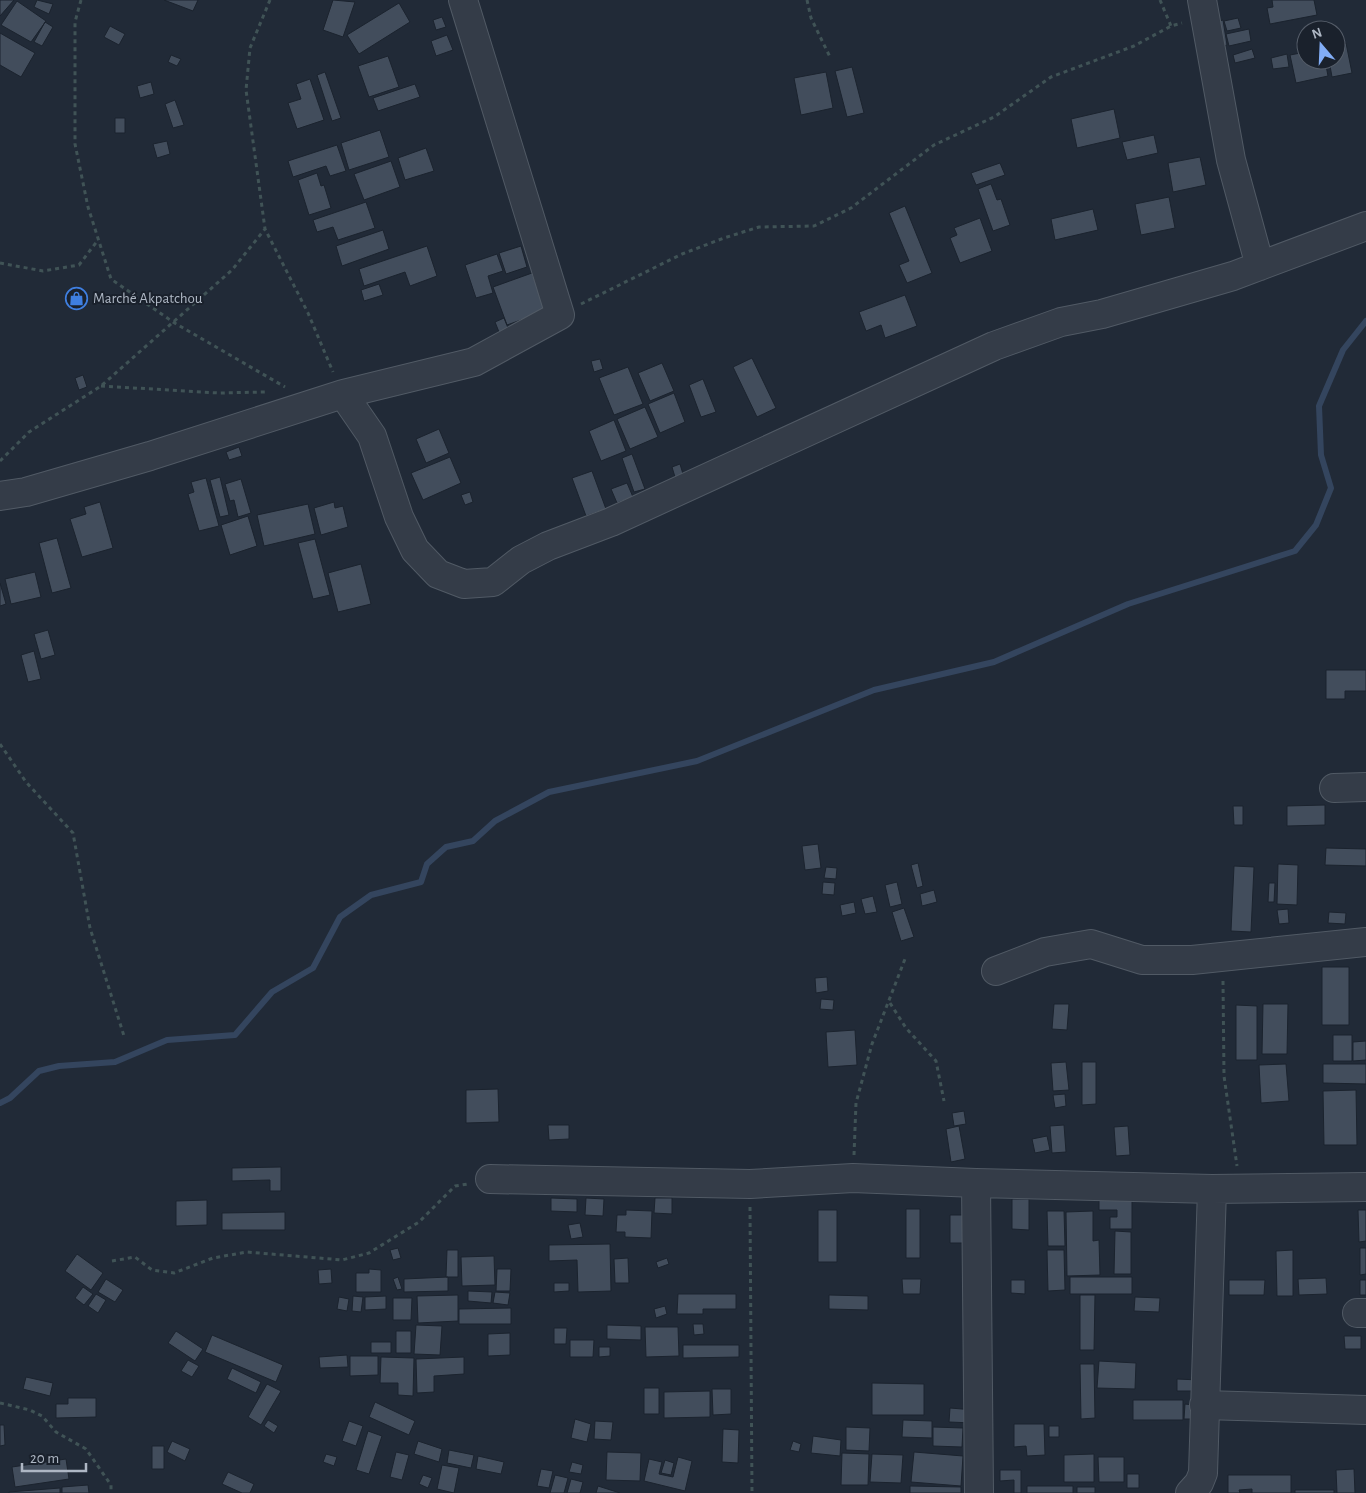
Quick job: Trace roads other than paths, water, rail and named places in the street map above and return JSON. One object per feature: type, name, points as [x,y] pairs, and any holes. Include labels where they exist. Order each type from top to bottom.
[{"type":"street","points":[[0,496],[26,492],[150,456],[343,394],[474,362],[560,315],[463,0]]},
{"type":"street","points":[[1203,8],[1231,160],[1260,266]]},
{"type":"street","points":[[343,394],[372,436],[399,516],[415,550],[438,574],[464,584],[493,582],[520,560],[548,546],[611,522],[994,346],[1060,322],[1102,314],[1160,299],[1260,266],[1366,226]]},
{"type":"street","points":[[1334,788],[1366,787]]},
{"type":"street","points":[[996,970],[1044,952],[1091,944],[1142,960],[1192,960],[1366,942]]},
{"type":"street","points":[[490,1179],[750,1184],[853,1178],[976,1184],[1212,1189],[1366,1187]]},
{"type":"street","points":[[976,1184],[980,1493]]},
{"type":"street","points":[[1190,1493],[1199,1483],[1203,1473],[1212,1189]]},
{"type":"street","points":[[1204,1405],[1366,1410]]},
{"type":"waterway","points":[[0,1103],[10,1098],[39,1071],[59,1066],[115,1062],[167,1040],[235,1035],[272,992],[313,968],[340,917],[371,895],[421,882],[427,864],[446,847],[473,841],[495,821],[549,792],[697,761],[874,690],[994,662],[1128,604],[1295,551],[1316,525],[1331,488],[1321,455],[1319,406],[1343,350],[1366,321]]},
{"type":"place","name":"Marché Akpatchou","points":[[77,298]]}]
